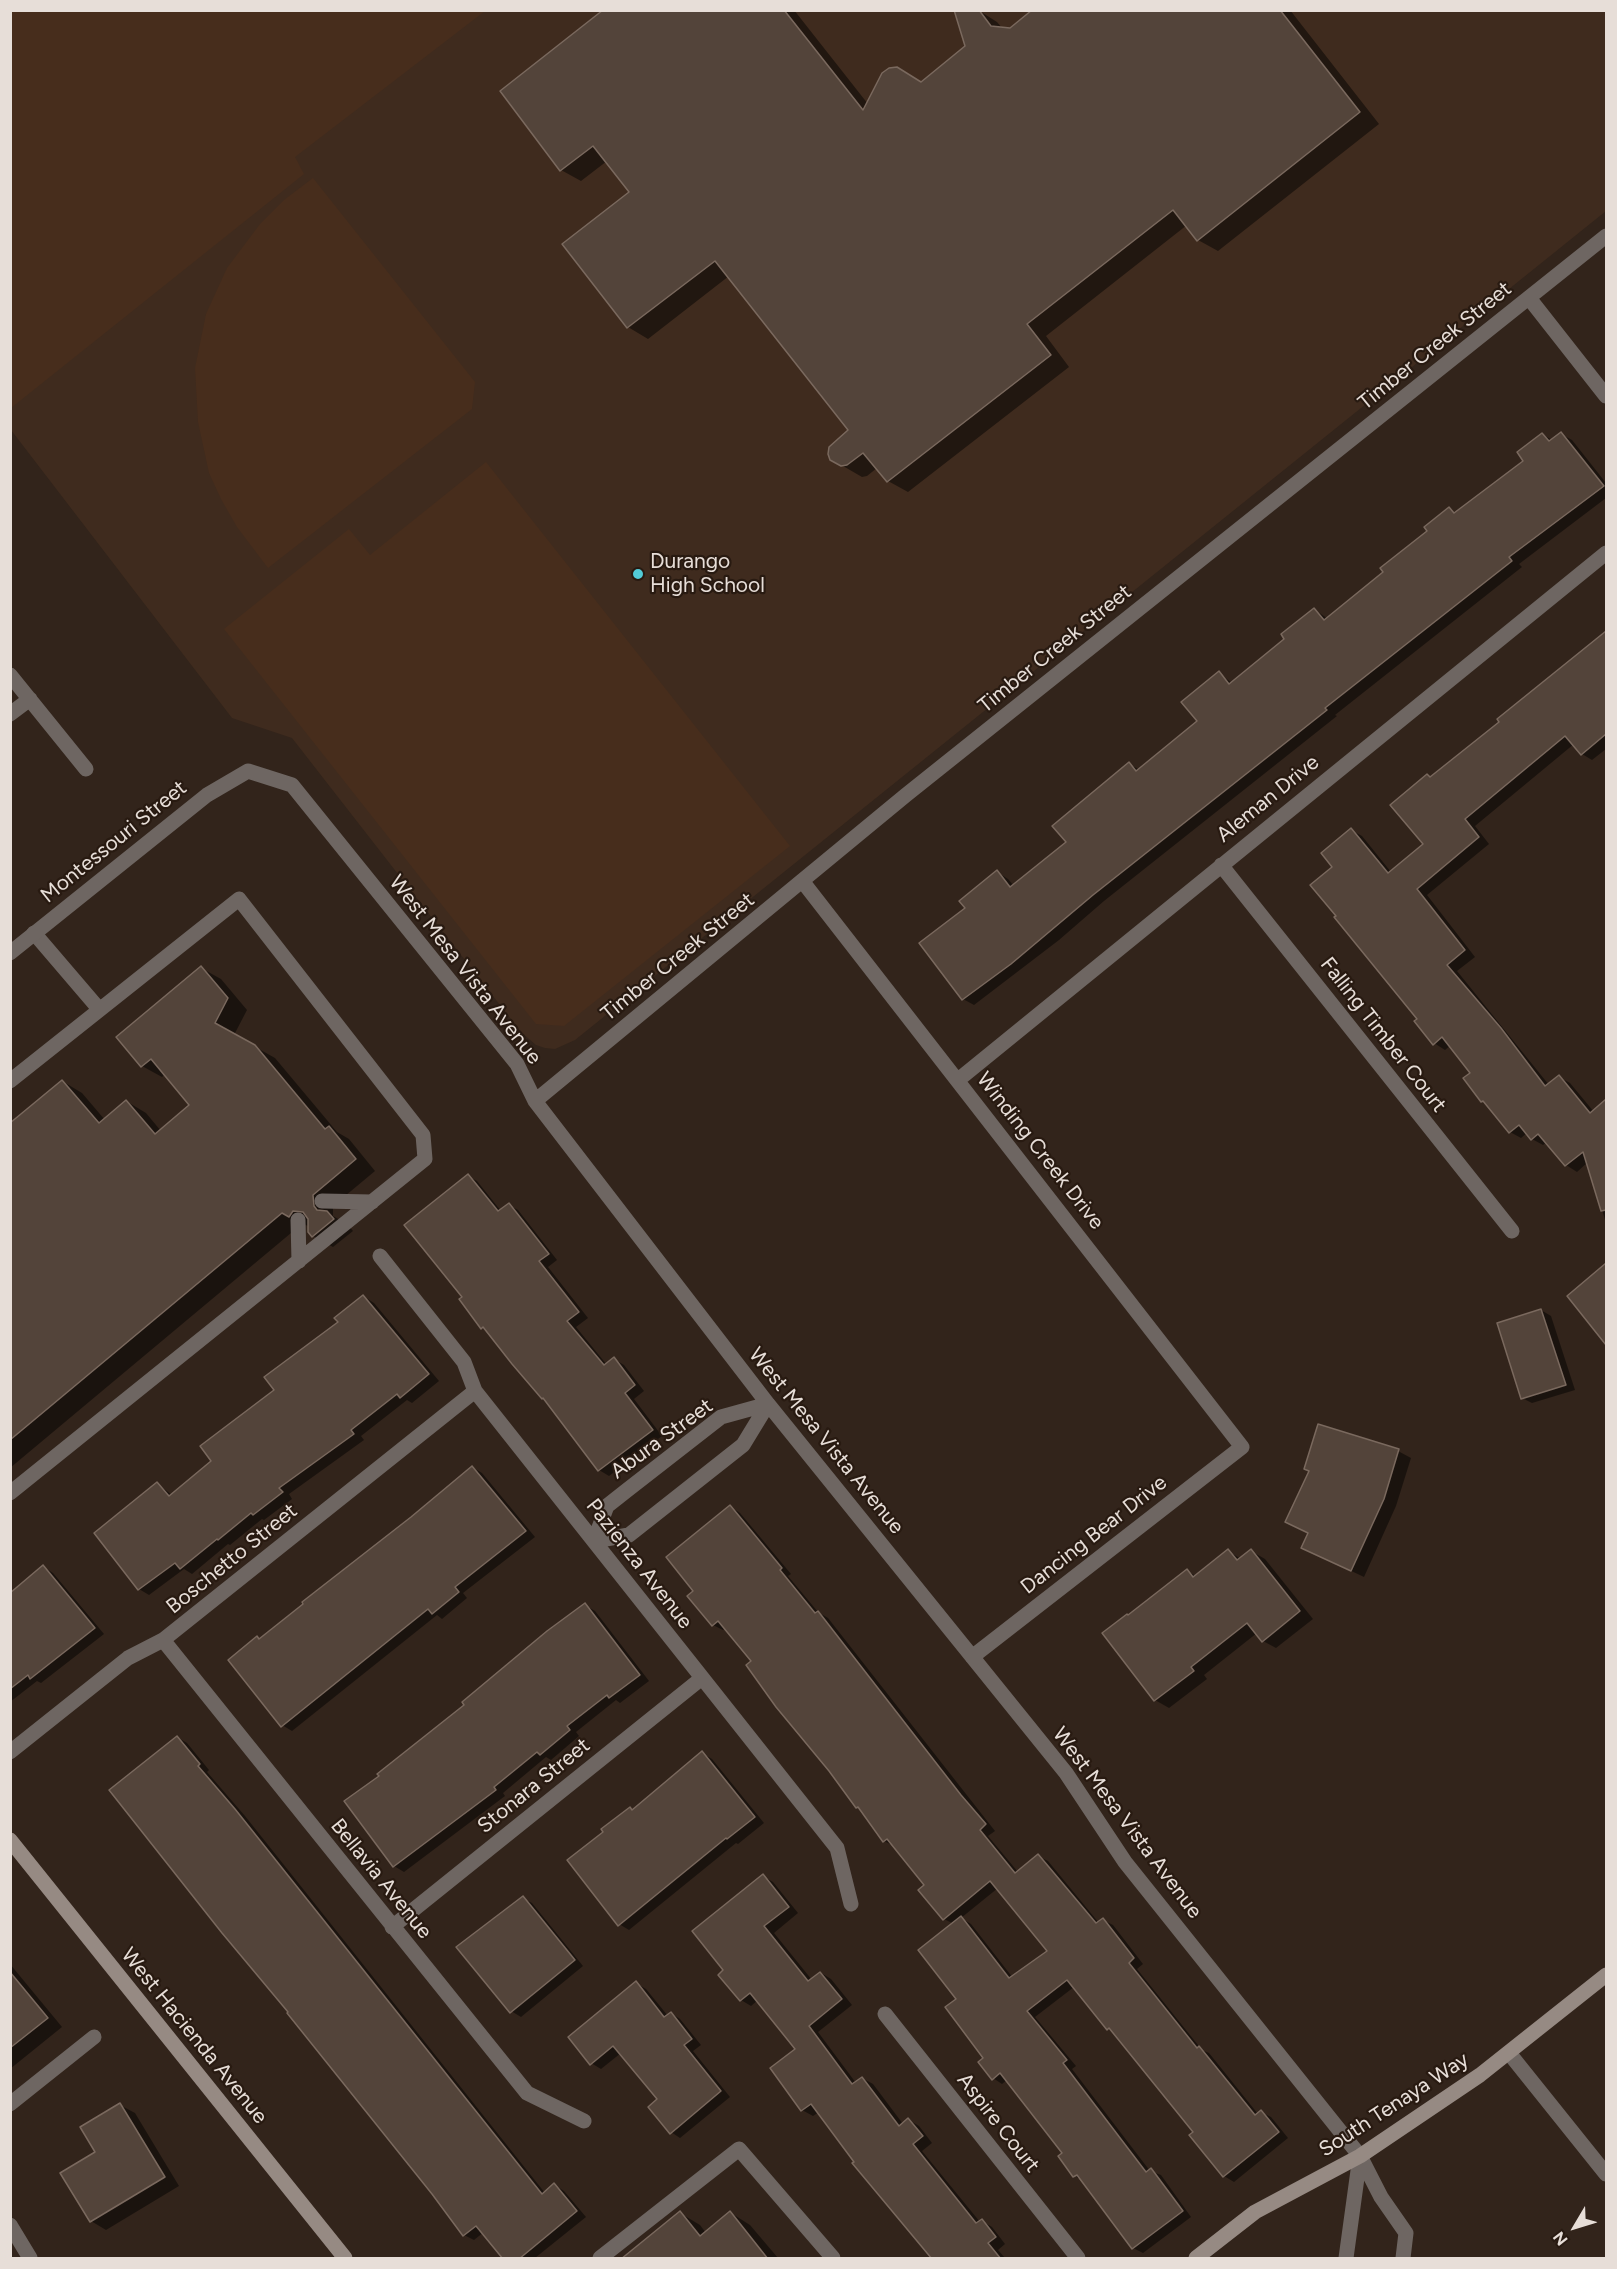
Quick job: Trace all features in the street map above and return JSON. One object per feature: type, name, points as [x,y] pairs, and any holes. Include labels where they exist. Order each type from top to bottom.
[{"type":"main road","name":"West Hacienda Avenue","points":[[10,1840],[345,2259]]},
{"type":"main road","name":"South Tenaya Way","points":[[1196,2259],[1255,2212],[1360,2156],[1480,2075],[1606,1975]]},
{"type":"street","name":"Timber Creek Street","points":[[535,1101],[942,766],[1606,236]]},
{"type":"street","points":[[1529,298],[1606,396]]},
{"type":"street","name":"Aleman Drive","points":[[958,1080],[1606,553]]},
{"type":"street","points":[[10,675],[86,769]]},
{"type":"street","points":[[10,714],[30,699]]},
{"type":"street","name":"Montessouri Street","points":[[10,953],[207,795],[248,771]]},
{"type":"street","name":"West Mesa Vista Avenue","points":[[248,771],[292,785],[517,1064],[535,1101],[768,1404],[1066,1773],[1125,1862],[1360,2156],[1381,2197],[1406,2233],[1403,2259]]},
{"type":"street","name":"Falling Timber Court","points":[[1221,865],[1512,1231]]},
{"type":"street","name":"Winding Creek Drive","points":[[802,882],[1242,1447]]},
{"type":"street","points":[[10,1081],[239,899],[423,1135],[425,1159],[10,1493]]},
{"type":"street","points":[[34,933],[99,1010]]},
{"type":"street","points":[[322,1201],[372,1202]]},
{"type":"street","points":[[298,1220],[299,1261]]},
{"type":"street","name":"Pazienza Avenue","points":[[380,1256],[464,1362],[475,1391],[837,1848],[851,1904]]},
{"type":"street","name":"Boschetto Street","points":[[10,1752],[128,1658],[163,1641],[475,1391]]},
{"type":"street","points":[[594,1541],[629,1535],[743,1445],[768,1404]]},
{"type":"street","name":"Abura Street","points":[[594,1541],[607,1506],[626,1491],[721,1417],[768,1404]]},
{"type":"street","name":"Dancing Bear Drive","points":[[972,1657],[1242,1447]]},
{"type":"street","name":"Bellavia Avenue","points":[[163,1641],[527,2093],[584,2121]]},
{"type":"street","name":"Stonara Street","points":[[392,1927],[702,1678]]},
{"type":"street","name":"Aspire Court","points":[[885,2014],[1078,2259]]},
{"type":"street","points":[[10,2104],[94,2037]]},
{"type":"street","points":[[1509,2053],[1606,2174]]},
{"type":"street","points":[[600,2259],[739,2149],[833,2259]]},
{"type":"street","points":[[1346,2259],[1360,2156]]},
{"type":"street","points":[[10,2225],[30,2259]]},
{"type":"shaded area","points":[[11,10],[485,11],[295,157],[304,174],[11,408]]},
{"type":"shaded area","name":"Durango High School","points":[[11,11],[1606,11],[1606,211],[575,1040],[555,1049],[545,1048],[536,1045],[521,1032],[292,738],[232,718],[11,430]]},
{"type":"shaded area","points":[[313,178],[475,382],[472,409],[268,568],[237,527],[209,473],[198,422],[195,368],[206,314],[227,268],[260,224],[284,200]]},
{"type":"shaded area","points":[[486,462],[790,846],[564,1026],[536,1024],[224,629],[349,529],[370,555]]},
{"type":"building","points":[[603,10],[784,10],[863,110],[882,73],[889,68],[897,67],[921,82],[965,46],[954,10],[979,10],[991,26],[1010,28],[1032,10],[1280,10],[1360,112],[1197,241],[1173,210],[1027,324],[1051,355],[887,482],[863,453],[847,465],[841,466],[830,460],[829,447],[848,430],[715,261],[627,328],[562,244],[629,192],[593,146],[560,171],[500,91]]},
{"type":"building","points":[[1561,432],[1604,486],[1509,557],[1512,561],[1325,708],[1327,710],[1093,895],[1011,964],[962,1000],[919,943],[965,908],[959,901],[997,870],[1010,887],[1066,842],[1052,826],[1129,762],[1136,771],[1197,721],[1181,702],[1219,671],[1229,684],[1284,639],[1281,634],[1314,608],[1324,620],[1383,572],[1380,568],[1427,531],[1424,527],[1449,507],[1454,513],[1523,461],[1517,452],[1542,433],[1549,441]]},
{"type":"building","points":[[1606,631],[1606,734],[1581,755],[1565,736],[1465,819],[1479,837],[1417,889],[1465,950],[1447,965],[1501,1028],[1545,1086],[1559,1075],[1590,1113],[1606,1099],[1606,1210],[1601,1211],[1583,1152],[1565,1166],[1538,1134],[1531,1140],[1519,1125],[1509,1133],[1463,1078],[1470,1073],[1442,1037],[1433,1045],[1414,1021],[1417,1019],[1310,885],[1332,867],[1321,853],[1351,828],[1388,873],[1423,844],[1390,805],[1427,774],[1430,777],[1499,722],[1497,719]]},
{"type":"building","points":[[201,966],[228,998],[215,1023],[255,1045],[325,1129],[329,1126],[356,1159],[313,1195],[314,1206],[317,1210],[327,1211],[334,1219],[312,1237],[308,1232],[308,1219],[303,1212],[293,1211],[289,1217],[282,1213],[10,1440],[10,1123],[62,1080],[99,1123],[126,1100],[155,1134],[189,1105],[151,1059],[141,1067],[116,1037]]},
{"type":"building","points":[[468,1174],[498,1211],[509,1203],[549,1254],[539,1261],[579,1312],[567,1321],[604,1365],[614,1357],[635,1385],[625,1393],[653,1430],[598,1471],[543,1398],[483,1327],[481,1329],[459,1299],[462,1297],[404,1225]]},
{"type":"building","points":[[1606,1263],[1606,1345],[1567,1296]]},
{"type":"building","points":[[363,1295],[429,1374],[400,1398],[397,1394],[351,1430],[354,1434],[279,1488],[283,1492],[253,1515],[251,1513],[180,1569],[175,1563],[138,1590],[94,1533],[157,1482],[169,1496],[211,1461],[200,1446],[274,1390],[264,1377],[338,1322],[334,1318]]},
{"type":"building","points":[[1541,1309],[1566,1385],[1521,1399],[1497,1323]]},
{"type":"building","points":[[1318,1424],[1399,1449],[1384,1499],[1351,1571],[1301,1548],[1308,1533],[1285,1522],[1309,1471],[1304,1469]]},
{"type":"building","points":[[472,1466],[526,1531],[455,1587],[459,1592],[432,1614],[428,1609],[281,1727],[228,1660],[257,1636],[259,1639]]},
{"type":"building","points":[[730,1505],[782,1568],[780,1570],[815,1613],[818,1611],[986,1824],[980,1830],[1015,1873],[1038,1854],[1096,1923],[1103,1918],[1134,1958],[1129,1963],[1197,2048],[1199,2046],[1255,2115],[1261,2110],[1279,2132],[1223,2177],[1189,2135],[1193,2132],[1067,1980],[1027,2011],[1067,2060],[1063,2063],[1146,2172],[1151,2168],[1183,2211],[1132,2249],[1077,2175],[1073,2177],[1058,2156],[1062,2153],[1000,2073],[992,2080],[978,2062],[983,2058],[945,2007],[956,1999],[918,1950],[961,1916],[1009,1978],[1047,1951],[990,1881],[943,1920],[918,1890],[924,1885],[887,1839],[883,1842],[858,1807],[856,1808],[829,1771],[776,1707],[746,1665],[751,1661],[718,1621],[712,1626],[687,1596],[693,1591],[666,1557]]},
{"type":"building","points":[[1228,1549],[1237,1560],[1251,1549],[1300,1611],[1262,1642],[1247,1623],[1191,1667],[1194,1671],[1154,1701],[1102,1633],[1187,1569],[1193,1577]]},
{"type":"building","points":[[43,1565],[95,1628],[30,1679],[28,1675],[10,1689],[10,1593]]},
{"type":"building","points":[[585,1603],[640,1675],[609,1698],[607,1695],[567,1726],[570,1730],[540,1755],[537,1752],[494,1787],[496,1790],[393,1867],[344,1801],[379,1776],[377,1774],[464,1705],[462,1702],[547,1631]]},
{"type":"building","points":[[177,1736],[200,1764],[198,1766],[235,1809],[542,2194],[554,2183],[577,2211],[519,2259],[503,2259],[476,2226],[463,2236],[288,2012],[109,1790]]},
{"type":"building","points":[[702,1751],[755,1817],[618,1926],[567,1860],[603,1832],[601,1829],[630,1807],[632,1810]]},
{"type":"building","points":[[763,1874],[789,1907],[764,1926],[808,1981],[820,1972],[842,1999],[809,2026],[852,2084],[862,2077],[899,2126],[908,2118],[923,2136],[913,2144],[976,2223],[982,2219],[996,2237],[988,2243],[1001,2259],[932,2259],[852,2163],[854,2162],[811,2104],[801,2111],[770,2068],[795,2049],[750,1993],[740,2001],[718,1975],[723,1970],[692,1931]]},
{"type":"building","points":[[523,1896],[575,1960],[510,2013],[456,1947]]},
{"type":"building","points":[[10,1972],[48,2018],[10,2048]]},
{"type":"building","points":[[636,1981],[664,2017],[671,2012],[692,2039],[684,2045],[721,2091],[670,2134],[648,2107],[657,2099],[613,2046],[590,2065],[568,2037]]},
{"type":"building","points":[[120,2103],[165,2177],[90,2222],[60,2173],[95,2152],[80,2127]]},
{"type":"building","points":[[680,2211],[700,2236],[730,2211],[768,2259],[621,2259]]},
{"type":"place","name":"Durango High School","points":[[638,574]]}]
